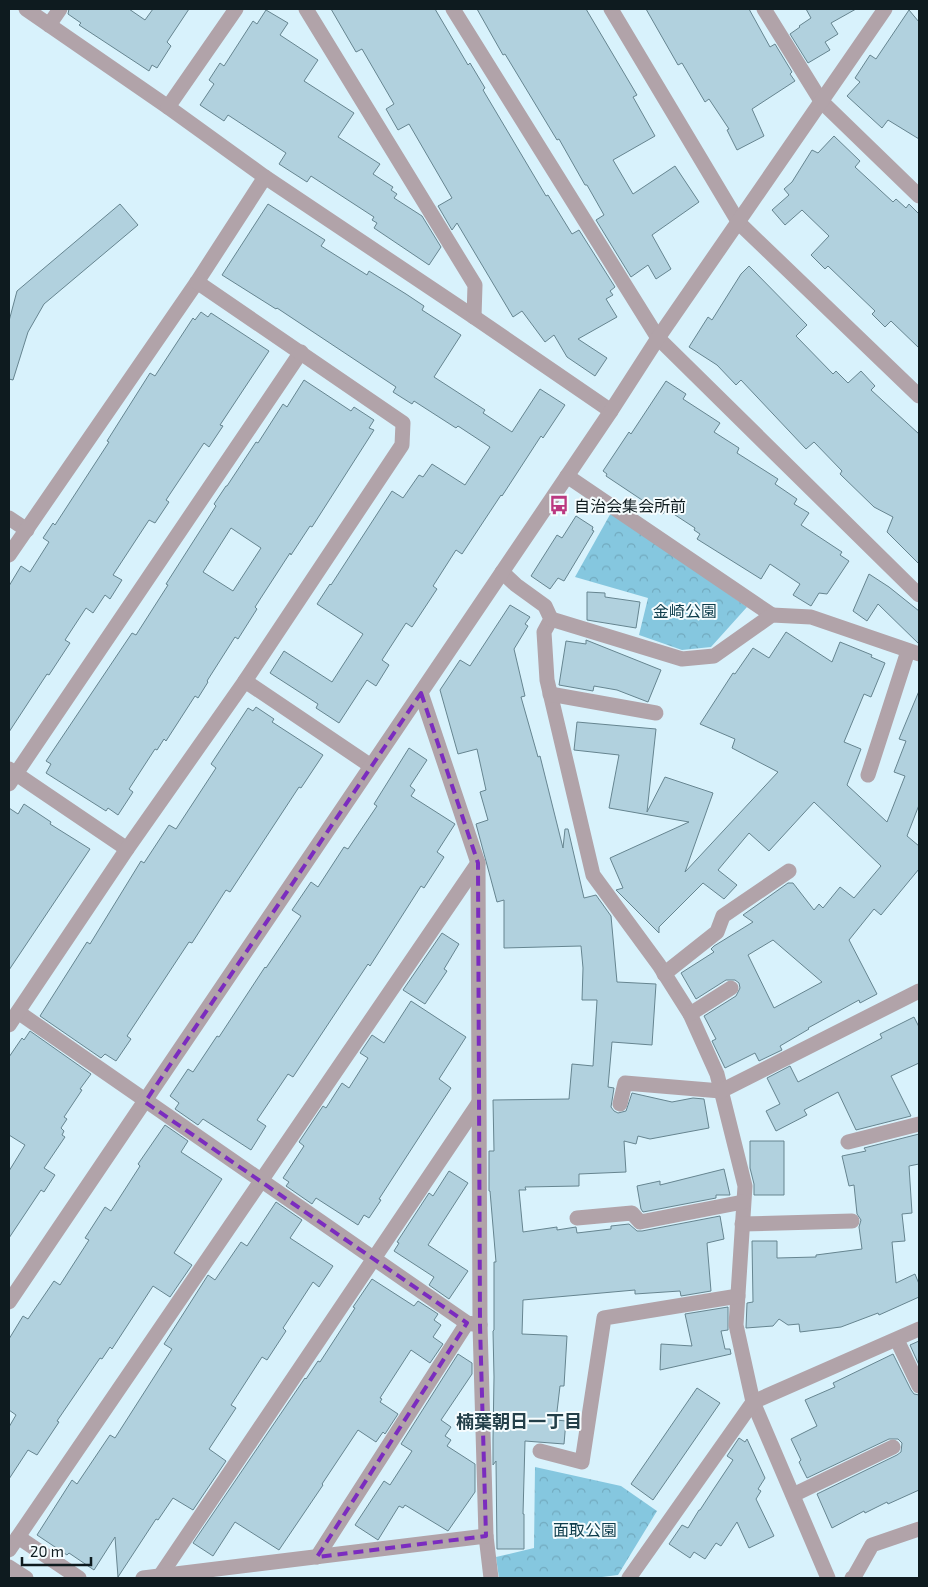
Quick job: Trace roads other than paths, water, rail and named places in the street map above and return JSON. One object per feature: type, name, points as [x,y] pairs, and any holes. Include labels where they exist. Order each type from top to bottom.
[{"type":"street","points":[[26,9],[168,107],[264,177],[474,317],[611,412]]},
{"type":"street","points":[[49,25],[60,9]]},
{"type":"street","points":[[168,107],[236,9]]},
{"type":"street","points":[[306,9],[475,285],[474,317]]},
{"type":"street","points":[[453,9],[658,338],[919,595]]},
{"type":"street","points":[[611,9],[738,223],[919,396]]},
{"type":"street","points":[[764,9],[821,101],[919,196]]},
{"type":"street","points":[[9,1302],[611,412],[658,338],[886,9]]},
{"type":"street","points":[[9,555],[197,282],[264,177]]},
{"type":"street","points":[[9,1026],[127,848],[245,681],[402,445],[403,423],[197,282]]},
{"type":"street","points":[[127,848],[11,776],[301,352]]},
{"type":"street","points":[[567,476],[772,615],[811,617],[914,652],[868,775]]},
{"type":"street","points":[[9,518],[26,530]]},
{"type":"street","points":[[502,572],[516,585],[545,606],[551,619],[682,659],[714,656],[772,615]]},
{"type":"street","points":[[551,619],[544,632],[547,680],[593,875],[664,974],[690,1014],[717,1074],[722,1091],[744,1186],[736,1325],[753,1402],[828,1578]]},
{"type":"street","points":[[245,681],[371,766]]},
{"type":"street","points":[[420,693],[478,863],[478,1104],[474,1324],[486,1536],[491,1578]]},
{"type":"street","points":[[550,694],[656,713]]},
{"type":"street","points":[[9,1550],[478,863]]},
{"type":"street","points":[[664,974],[717,932],[723,916],[789,871]]},
{"type":"street","points":[[690,1014],[731,988]]},
{"type":"street","points":[[620,1104],[624,1084],[722,1091],[919,991]]},
{"type":"street","points":[[18,1012],[373,1259],[474,1324]]},
{"type":"street","points":[[160,1576],[478,1104]]},
{"type":"street","points":[[848,1142],[919,1124]]},
{"type":"street","points":[[577,1218],[632,1213],[640,1222],[743,1202]]},
{"type":"street","points":[[742,1224],[852,1221]]},
{"type":"street","points":[[540,1451],[582,1462],[604,1318],[738,1296]]},
{"type":"street","points":[[317,1557],[474,1324]]},
{"type":"street","points":[[629,1578],[753,1402],[919,1329]]},
{"type":"street","points":[[897,1340],[919,1386]]},
{"type":"street","points":[[792,1495],[893,1447]]},
{"type":"street","points":[[852,1578],[872,1545],[919,1529]]},
{"type":"street","points":[[143,1578],[486,1536]]},
{"type":"street","points":[[18,1537],[79,1578]]},
{"type":"street","points":[[9,1567],[26,1578]]},
{"type":"place","name":"自治会集会所前","points":[[559,505]]},
{"type":"district","name":"楠葉朝日一丁目","points":[[519,1421]]},
{"type":"park label","name":"金崎公園","points":[[685,610]]},
{"type":"park label","name":"面取公園","points":[[585,1529]]}]
